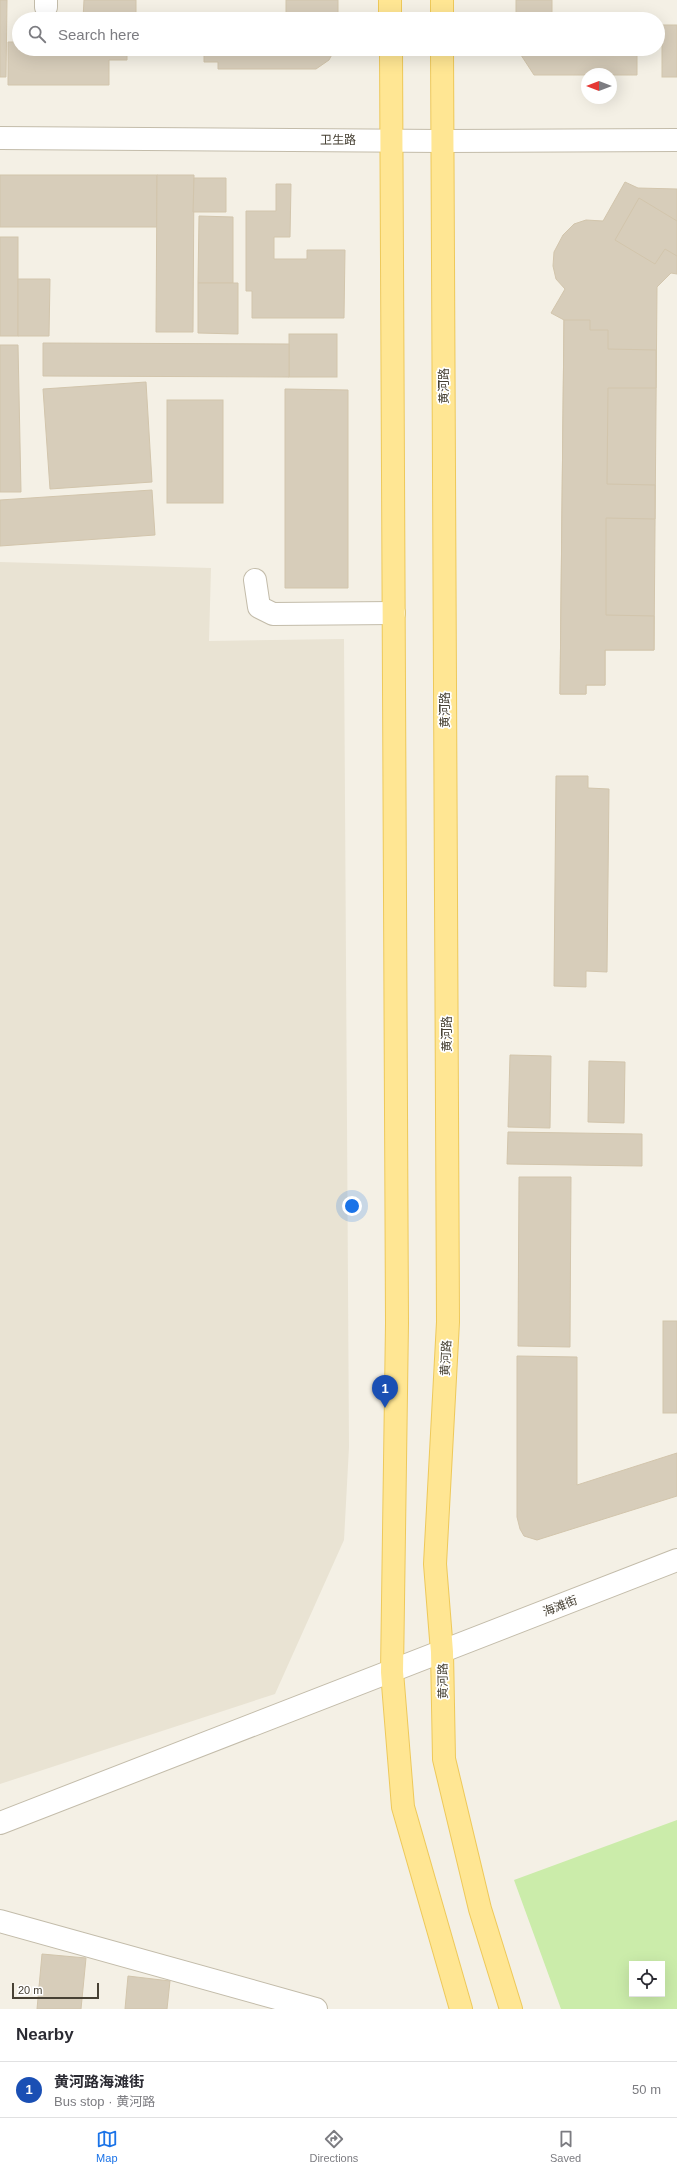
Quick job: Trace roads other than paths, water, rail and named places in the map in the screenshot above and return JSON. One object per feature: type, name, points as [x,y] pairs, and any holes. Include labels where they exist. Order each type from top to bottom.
[{"type":"main road","points":[[390,0],[390,12]]},
{"type":"main road","points":[[442,0],[442,12]]},
{"type":"main road","points":[[391,56],[397,1323],[392,1672],[404,1807],[461,2009]]},
{"type":"main road","name":"黄河路","points":[[442,56],[448,1322],[435,1564],[442,1652],[444,1759],[480,1909],[511,2009]]},
{"type":"street","name":"卫生路","points":[[0,138],[443,141],[677,140]]},
{"type":"street","points":[[255,580],[258,606],[273,614],[394,613]]},
{"type":"street","name":"海滩街","points":[[0,1823],[677,1560]]},
{"type":"street","points":[[0,1921],[316,2009]]},
{"type":"place","name":"黄河路海滩街","points":[[385,1408]]}]
